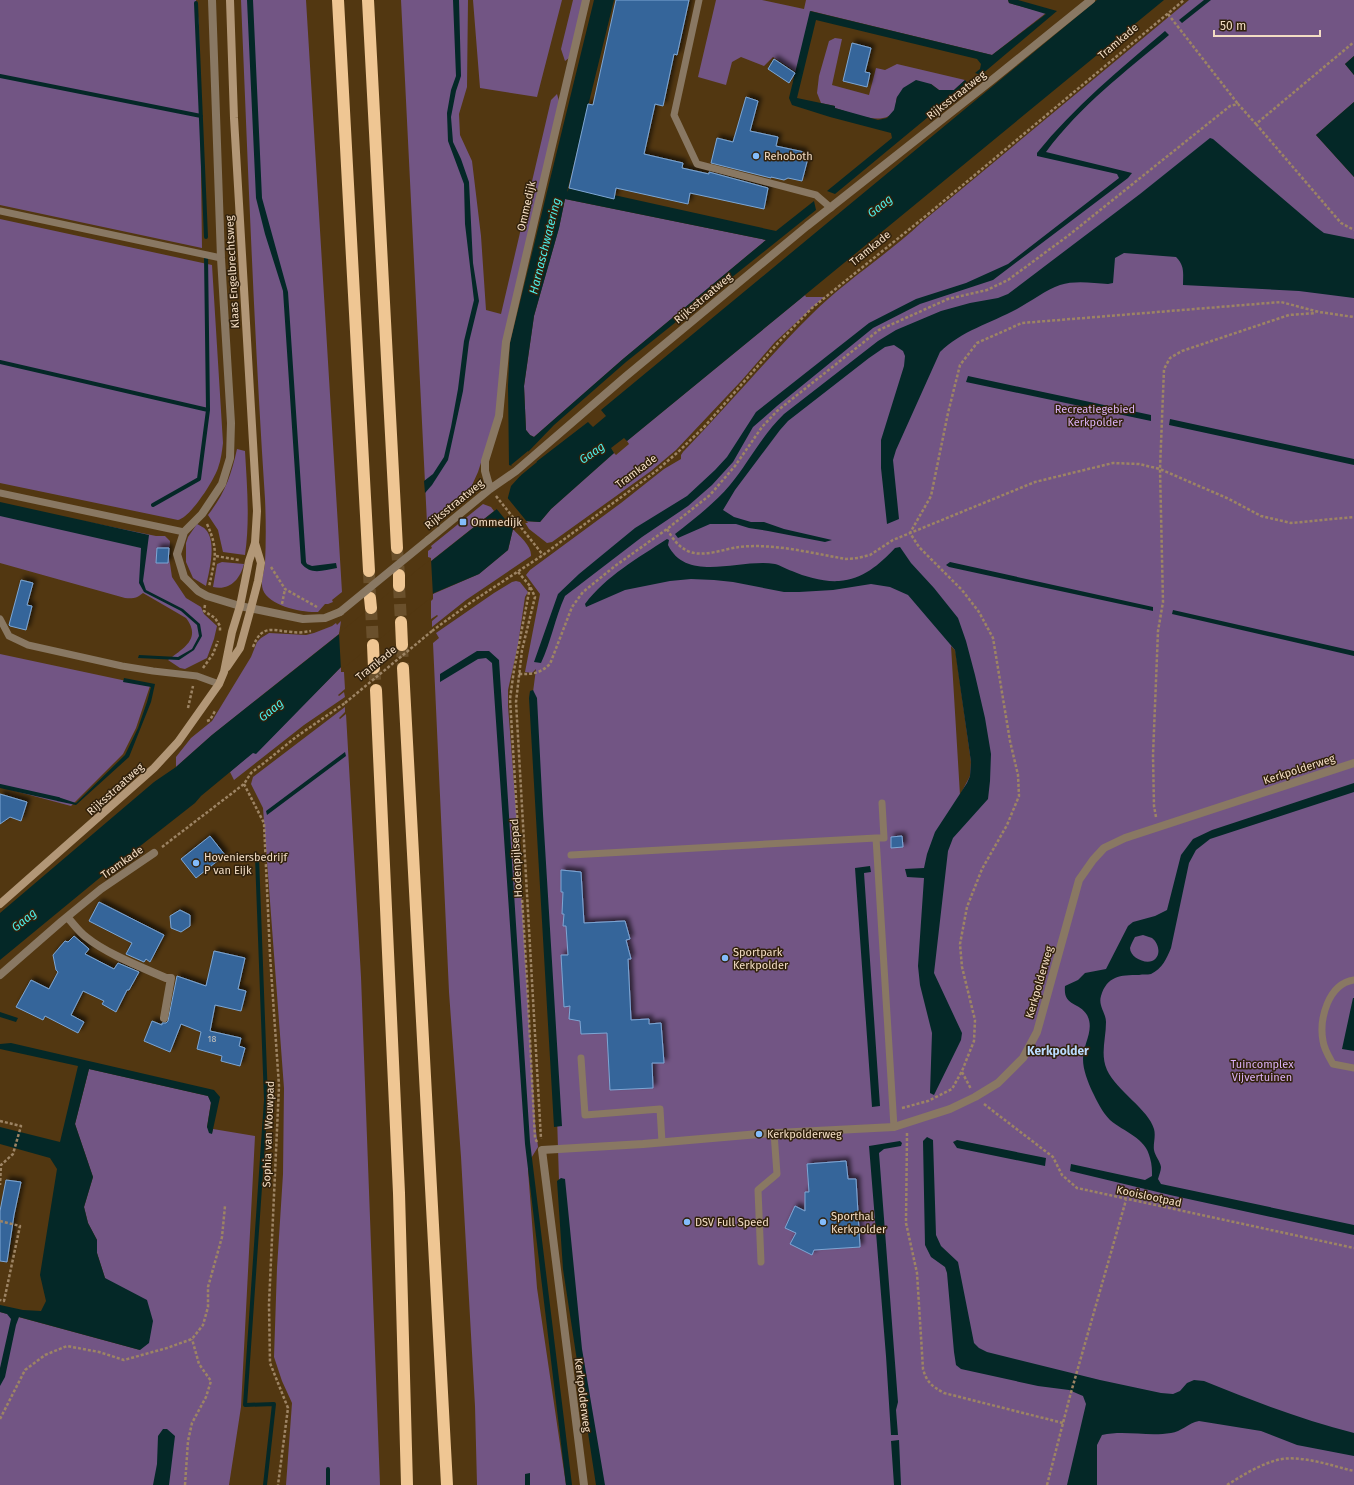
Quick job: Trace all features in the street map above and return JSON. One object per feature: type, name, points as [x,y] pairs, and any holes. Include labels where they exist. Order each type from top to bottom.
[{"type":"highway","points":[[338,0],[369,571]]},
{"type":"highway","points":[[368,0],[397,548]]},
{"type":"highway","points":[[401,622],[402,645]]},
{"type":"highway","points":[[373,645],[374,668]]},
{"type":"highway","points":[[404,668],[447,1485]]},
{"type":"highway","points":[[376,690],[399,1193],[407,1485]]},
{"type":"main road","name":"Klaas Engelbrechtsweg","points":[[230,0],[234,118],[257,511],[255,543],[249,561],[240,606]]},
{"type":"main road","name":"Klaas Engelbrechtsweg","points":[[252,608],[261,563],[255,543]]},
{"type":"main road","name":"Rijksstraatweg","points":[[224,672],[232,632],[240,606]]},
{"type":"main road","name":"Rijksstraatweg","points":[[0,904],[154,768],[178,742],[219,684],[224,672],[240,648],[252,608]]},
{"type":"street","name":"Klaas Engelbrechtsweg","points":[[212,0],[221,258],[231,423],[230,458],[222,484],[202,514],[184,532],[176,554],[184,577],[202,594],[240,606]]},
{"type":"street","name":"Ommedijk","points":[[490,489],[485,471],[485,461],[499,416],[506,342],[586,0]]},
{"type":"street","name":"Rijksstraatweg","points":[[240,606],[311,620],[336,614],[490,489],[516,471],[625,377],[831,208],[1091,0]]},
{"type":"street","name":"Kerkpolderweg","points":[[584,1485],[541,1149],[662,1142],[774,1133],[894,1127],[950,1109],[975,1097],[998,1083],[1024,1058],[1037,1032],[1079,880],[1093,860],[1104,848],[1124,838],[1354,763]]},
{"type":"street","name":"Tramkade","points":[[0,975],[102,889],[154,853]]},
{"type":"street","points":[[67,917],[86,937],[110,952],[136,966],[166,978],[171,978],[164,1018]]},
{"type":"lane","points":[[699,0],[674,115],[697,164],[816,195],[831,208]]},
{"type":"lane","points":[[0,211],[221,258]]},
{"type":"lane","points":[[0,492],[184,532]]},
{"type":"lane","points":[[0,619],[9,636],[28,645],[122,666],[197,676],[219,684]]},
{"type":"lane","points":[[571,855],[884,838],[882,803]]},
{"type":"lane","points":[[876,838],[894,1127]]},
{"type":"lane","points":[[1354,980],[1340,986],[1330,997],[1322,1020],[1323,1042],[1333,1064],[1354,1068]]},
{"type":"lane","points":[[581,1058],[584,1115],[660,1109],[662,1142]]},
{"type":"lane","points":[[761,1262],[758,1190],[777,1174],[774,1133]]},
{"type":"path","name":"Tramkade","points":[[154,853],[244,784],[251,773],[296,737],[345,703],[432,631],[470,603],[543,555],[655,472],[705,426],[778,343],[812,308],[928,215],[1184,0]]},
{"type":"path","points":[[1168,14],[1238,104],[1342,224],[1354,230]]},
{"type":"path","points":[[1256,124],[1354,42]]},
{"type":"path","points":[[519,674],[533,674],[550,664],[572,607],[583,592],[615,566],[667,529],[710,495],[735,466],[762,427],[777,411],[879,330],[948,300],[987,290],[1008,280],[1069,235],[1230,106],[1238,104]]},
{"type":"path","points":[[910,533],[931,496],[948,413],[960,365],[977,343],[1022,323],[1281,302],[1319,312],[1354,317]]},
{"type":"path","points":[[1157,827],[1154,806],[1153,755],[1158,631],[1163,602],[1160,469],[1164,369],[1170,358],[1182,351],[1289,315],[1319,312]]},
{"type":"path","points":[[667,529],[676,543],[691,552],[707,553],[738,547],[759,545],[846,559],[858,558],[870,555],[893,540],[1042,480],[1113,463],[1139,464],[1160,469],[1229,499],[1261,516],[1291,523],[1354,517]]},
{"type":"path","points":[[499,500],[543,555]]},
{"type":"path","points":[[202,514],[214,541],[216,556],[249,561]]},
{"type":"path","points":[[893,1110],[928,1101],[952,1089],[962,1071],[974,1041],[975,1020],[962,967],[960,944],[967,907],[982,869],[1007,825],[1019,796],[1018,775],[1010,741],[993,638],[979,612],[962,590],[919,547],[910,533]]},
{"type":"path","points":[[261,563],[270,566],[285,589],[336,614]]},
{"type":"path","points":[[518,572],[530,586],[510,699],[535,1138],[541,1149]]},
{"type":"path","name":"Hodenpijlsepad","points":[[530,586],[535,597],[526,631],[516,702],[541,1149]]},
{"type":"path","points":[[250,652],[258,637],[265,630],[274,629],[293,632],[313,630]]},
{"type":"path","name":"Sophia van Wouwpad","points":[[244,784],[264,823],[270,955],[279,1086],[269,1304],[270,1363],[288,1408],[278,1485]]},
{"type":"path","points":[[962,1071],[975,1097]]},
{"type":"path","name":"Kooislootpad","points":[[975,1097],[1053,1157],[1062,1175],[1077,1188],[1126,1200],[1354,1248]]},
{"type":"path","points":[[0,1121],[21,1126],[13,1154],[1,1165],[0,1185]]},
{"type":"path","points":[[906,1124],[908,1139],[906,1223],[917,1273],[926,1378],[932,1386],[944,1393],[1064,1423]]},
{"type":"path","points":[[1047,1485],[1070,1396],[1126,1200]]},
{"type":"path","points":[[0,1419],[25,1370],[45,1355],[67,1346],[99,1352],[124,1360],[167,1348],[192,1339],[203,1325],[208,1307],[208,1287],[222,1237],[225,1206]]},
{"type":"path","points":[[0,1221],[20,1226],[4,1301],[0,1300]]},
{"type":"path","points":[[185,1485],[188,1441],[192,1422],[206,1397],[210,1380],[199,1364],[192,1339]]},
{"type":"path","points":[[1227,1485],[1258,1466],[1279,1460],[1304,1459],[1354,1471]]},
{"type":"green space","points":[[0,0],[196,0],[199,24],[202,248],[0,205]]},
{"type":"green space","points":[[241,0],[306,0],[342,592],[332,600],[333,602],[325,604],[318,612],[296,610],[279,604],[266,596],[262,587],[265,564],[266,531],[254,312]]},
{"type":"green space","points":[[401,0],[468,0],[467,87],[459,114],[460,135],[472,161],[481,236],[486,310],[501,314],[551,100],[557,94],[559,101],[503,345],[496,416],[478,472],[468,494],[435,520],[433,518],[427,523]]},
{"type":"green space","points":[[473,0],[562,0],[537,97],[480,88]]},
{"type":"green space","points":[[573,0],[583,0],[569,58],[565,61],[561,49]]},
{"type":"green space","points":[[716,0],[762,0],[804,9],[806,0],[1008,0],[1009,3],[1046,13],[992,55],[811,11],[796,72],[773,57],[764,66],[741,57],[732,62],[726,85],[698,77]]},
{"type":"green space","name":"Recreatiegebied Kerkpolder","points":[[1189,0],[1354,0],[1354,56],[1345,64],[1354,75],[1354,102],[1316,135],[1354,177],[1354,1485],[602,1485],[571,1293],[559,1181],[556,1084],[533,692],[536,669],[532,673],[525,672],[540,594],[526,575],[530,570],[621,503],[664,469],[681,459],[683,452],[812,314]],"holes":[[[951,646],[955,650],[971,762],[970,776],[960,795]]]},
{"type":"green space","points":[[835,38],[842,39],[832,85],[869,95],[876,68],[885,70],[897,64],[965,80],[954,90],[939,90],[931,84],[897,97],[895,109],[890,115],[884,118],[867,118],[835,108],[835,106],[821,103],[817,93],[819,76],[829,41]]},
{"type":"green space","points":[[565,199],[766,240],[623,359],[534,437],[526,430],[524,386],[534,316],[559,228]]},
{"type":"green space","points":[[0,219],[212,265],[223,443],[216,474],[195,505],[183,517],[178,520],[0,483]]},
{"type":"green space","points":[[805,295],[806,297],[824,297],[775,342],[742,380],[676,450],[651,471],[552,542],[547,543],[529,529],[524,521],[540,522],[551,509],[614,453],[616,455],[629,444],[627,441]]},
{"type":"green space","points":[[237,449],[245,451],[248,516],[245,555],[223,552],[218,530],[208,515],[227,484]]},
{"type":"green space","points":[[0,504],[156,536],[165,536],[170,541],[169,557],[172,577],[186,598],[201,607],[204,614],[217,626],[207,658],[185,669],[180,668],[168,660],[189,642],[192,632],[190,625],[186,618],[143,593],[135,598],[125,598],[0,563]]},
{"type":"green space","points":[[483,504],[491,507],[494,511],[431,561],[431,558],[428,557],[428,551],[432,548],[431,546]]},
{"type":"green space","points":[[197,524],[206,530],[211,542],[212,549],[206,586],[193,578],[186,562],[186,543],[188,537]]},
{"type":"green space","points":[[513,529],[527,545],[531,552],[531,556],[466,600],[432,627],[432,621],[438,616],[437,615],[431,619],[431,601],[433,599],[433,594],[479,574],[508,550]]},
{"type":"green space","points":[[222,562],[244,564],[240,575],[229,586],[219,588],[213,587],[217,564]]},
{"type":"green space","points":[[516,581],[520,582],[528,592],[525,597],[518,645],[508,690],[508,706],[518,835],[535,1123],[538,1147],[530,1160],[528,1170],[537,1288],[566,1485],[477,1485],[475,1406],[461,1157],[449,992],[433,643],[439,638],[436,633],[494,593]]},
{"type":"green space","points":[[341,621],[339,634],[212,735],[176,767],[176,757],[191,738],[212,721],[251,657],[257,642],[261,638],[269,633],[306,635],[332,626],[336,623],[337,625]]},
{"type":"green space","points":[[0,654],[150,686],[136,728],[123,754],[71,806],[0,787]]},
{"type":"green space","points":[[341,667],[341,672],[344,672],[345,689],[338,695],[339,696],[344,692],[345,697],[304,725],[234,780],[230,772],[253,752],[256,753]]},
{"type":"green space","points":[[345,707],[345,712],[339,718],[340,719],[346,714],[361,977],[380,1485],[286,1485],[292,1403],[282,1381],[274,1357],[277,1268],[283,1174],[284,1088],[263,808],[251,784],[253,777]]},
{"type":"green space","points":[[89,1069],[208,1096],[211,1102],[207,1127],[212,1133],[213,1129],[255,1136],[241,1407],[229,1485],[0,1485],[0,1312],[140,1350],[105,1278],[97,1253],[97,1240],[88,1223],[84,1207],[93,1177],[75,1124]]},
{"type":"water","points":[[247,0],[253,0],[262,198],[288,292],[306,562],[312,566],[336,563],[337,568],[322,571],[309,570],[301,563],[283,291],[265,234],[256,198]]},
{"type":"water","points":[[453,0],[459,0],[461,76],[456,91],[451,117],[453,142],[469,182],[473,263],[479,301],[469,342],[463,391],[448,460],[425,493],[424,481],[433,474],[444,457],[458,389],[464,341],[474,300],[465,224],[464,184],[448,141],[447,113],[451,90],[456,76]]},
{"type":"water","points":[[594,0],[614,0],[567,192],[569,188],[613,198],[614,195],[776,231],[814,201],[816,210],[626,362],[554,425],[528,452],[536,462],[588,422],[593,427],[606,416],[601,410],[1097,0],[1164,0],[627,441],[624,438],[611,448],[614,453],[551,509],[540,522],[525,521],[513,529],[508,550],[479,574],[434,593],[341,667],[256,754],[253,753],[201,796],[195,803],[102,876],[0,960],[0,913],[154,782],[176,767],[212,735],[507,501],[511,486],[521,475],[509,465],[508,386],[510,343]],"holes":[[[565,199],[766,240],[623,359],[534,437],[530,435],[526,430],[524,386],[534,316],[559,228]]]},
{"type":"water","points":[[1008,0],[1018,0],[1057,11],[981,75],[975,73],[980,69],[981,64],[977,59],[816,20],[797,98],[835,106],[835,108],[878,120],[887,118],[894,110],[897,97],[903,88],[916,80],[931,84],[939,90],[954,90],[965,80],[968,84],[835,194],[827,191],[892,138],[891,133],[830,117],[792,105],[789,98],[810,11],[992,55],[1046,14],[1009,3]]},
{"type":"water","points":[[1204,0],[1211,0],[1182,23],[1179,20]]},
{"type":"water","points":[[1165,31],[1169,35],[1089,104],[1046,152],[1132,173],[1128,178],[993,280],[920,304],[873,328],[777,406],[753,427],[733,462],[712,485],[688,506],[642,537],[565,596],[541,663],[534,662],[558,594],[579,574],[635,528],[687,496],[727,457],[756,412],[869,323],[916,299],[966,283],[1008,264],[1119,178],[1117,174],[1037,156],[1037,153],[1082,104],[1114,74]]},
{"type":"water","points":[[1354,56],[1354,75],[1345,64]]},
{"type":"water","points":[[1354,102],[1354,177],[1316,135]]},
{"type":"water","points":[[1210,138],[1324,233],[1354,239],[1354,298],[1299,291],[1183,285],[1181,263],[1176,257],[1124,253],[1115,258],[1113,283],[1066,283],[1055,287],[1017,309],[957,338],[940,352],[896,450],[893,460],[899,519],[887,524],[881,468],[881,440],[904,366],[905,356],[903,351],[894,345],[885,347],[869,358],[788,421],[735,490],[723,510],[734,517],[751,522],[764,522],[784,529],[832,540],[825,542],[749,528],[736,524],[710,524],[678,538],[675,534],[704,511],[724,492],[762,440],[784,414],[878,341],[896,330],[941,311],[970,303],[998,298],[1008,294],[1140,194]]},
{"type":"water","points":[[968,376],[1151,415],[1151,421],[966,382]]},
{"type":"water","points":[[1170,419],[1354,459],[1354,465],[1169,425]]},
{"type":"water","points":[[0,502],[149,535],[143,581],[146,590],[183,609],[200,624],[202,636],[194,650],[179,660],[138,658],[139,655],[178,657],[192,649],[199,636],[197,625],[181,611],[144,592],[139,583],[141,548],[0,516]]},
{"type":"water","points":[[667,539],[669,540],[668,545],[677,557],[688,564],[701,567],[716,567],[761,563],[775,564],[809,577],[833,581],[848,580],[863,574],[877,565],[895,548],[900,547],[911,563],[934,588],[958,618],[966,641],[985,718],[991,754],[990,781],[988,799],[953,838],[948,851],[934,973],[962,1033],[961,1040],[934,1095],[930,1093],[932,1033],[920,985],[918,966],[924,878],[907,877],[905,869],[924,868],[927,854],[935,832],[970,776],[971,762],[955,650],[908,595],[890,587],[871,584],[833,590],[784,592],[733,582],[691,579],[670,581],[625,590],[586,607],[585,604],[593,594],[613,576]]},
{"type":"water","points":[[950,562],[1153,607],[1153,611],[949,567],[946,565]]},
{"type":"water","points":[[1173,610],[1354,651],[1354,656],[1172,614]]},
{"type":"water","points":[[477,651],[489,651],[499,660],[530,1142],[572,1485],[566,1485],[525,1144],[492,663],[486,658],[478,659],[440,682],[440,674]]},
{"type":"water","points":[[124,678],[155,684],[151,702],[129,757],[76,805],[57,801],[58,797],[76,803],[125,755],[138,728],[151,687],[123,682]]},
{"type":"water","points":[[533,690],[537,698],[562,1126],[554,1127],[529,698],[530,691]]},
{"type":"water","points":[[345,752],[346,756],[267,815],[266,811]]},
{"type":"water","points":[[1354,783],[1354,792],[1210,839],[1196,850],[1189,863],[1171,948],[1164,963],[1151,974],[1126,975],[1115,978],[1107,984],[1101,996],[1101,1006],[1106,1022],[1104,1058],[1107,1070],[1117,1085],[1139,1107],[1151,1122],[1155,1132],[1154,1150],[1161,1167],[1158,1179],[1161,1184],[1354,1225],[1354,1235],[1170,1195],[1070,1171],[1071,1164],[1145,1180],[1152,1176],[1151,1160],[1144,1145],[1107,1117],[1092,1091],[1087,1080],[1083,1063],[1090,1026],[1089,1021],[1084,1011],[1069,1001],[1066,997],[1065,986],[1078,980],[1085,973],[1106,969],[1128,926],[1133,922],[1155,916],[1167,910],[1181,855],[1193,839],[1212,830]],"holes":[[[1143,935],[1152,938],[1158,946],[1157,956],[1149,962],[1142,961],[1135,957],[1130,948],[1135,937]]]},
{"type":"water","points":[[870,866],[871,872],[864,873],[880,1106],[872,1107],[855,868]]},
{"type":"water","points":[[1354,998],[1354,1051],[1342,1049]]},
{"type":"water","points":[[0,1012],[18,1018],[16,1022],[0,1017]]},
{"type":"water","points":[[11,1043],[214,1090],[220,1097],[212,1134],[209,1133],[207,1127],[211,1103],[208,1096],[89,1069],[75,1124],[93,1177],[84,1207],[88,1223],[97,1240],[97,1253],[105,1278],[147,1300],[153,1321],[149,1343],[140,1350],[19,1317],[5,1377],[0,1386],[0,1368],[11,1319],[7,1314],[0,1312],[0,1305],[23,1310],[41,1311],[46,1301],[40,1275],[57,1169],[50,1158],[0,1144],[0,1127],[60,1142],[78,1066],[0,1049],[0,1044]]},
{"type":"water","points":[[927,1137],[933,1140],[936,1235],[941,1246],[958,1262],[974,1343],[979,1348],[987,1352],[1100,1380],[1161,1393],[1173,1394],[1180,1391],[1187,1383],[1194,1380],[1204,1381],[1278,1410],[1354,1433],[1354,1456],[1297,1445],[1261,1431],[1199,1421],[1171,1433],[1119,1433],[1102,1435],[1097,1445],[1097,1485],[1067,1485],[1086,1404],[1083,1396],[1069,1390],[1038,1386],[961,1369],[956,1365],[947,1273],[945,1267],[931,1257],[925,1245],[923,1141]]},
{"type":"water","points":[[957,1140],[1046,1158],[1045,1166],[957,1148],[953,1142]]},
{"type":"water","points":[[900,1141],[902,1143],[901,1146],[884,1149],[879,1153],[898,1402],[896,1410],[898,1435],[891,1435],[869,1146]]},
{"type":"water","points":[[561,1178],[565,1179],[582,1349],[605,1485],[596,1485],[563,1269],[557,1181]]},
{"type":"water","points":[[163,1429],[167,1429],[175,1436],[169,1485],[153,1485],[157,1464],[158,1436]]},
{"type":"water","points":[[899,1440],[901,1485],[894,1485],[891,1441]]},
{"type":"water","points":[[530,1473],[530,1485],[525,1485],[525,1474]]},
{"type":"pier","points":[[528,451],[537,462],[520,476],[511,465]]},
{"type":"pier","points":[[506,496],[528,523],[525,523],[514,530],[495,507],[506,499]]},
{"type":"pier","points":[[431,559],[433,596],[341,670],[339,633]]},
{"type":"building","points":[[616,0],[689,0],[677,55],[674,54],[663,106],[655,104],[644,154],[683,163],[682,168],[709,174],[709,172],[768,188],[764,209],[690,193],[688,204],[616,188],[614,199],[569,188],[588,104],[593,105]]},
{"type":"building","points":[[852,43],[871,48],[865,72],[870,73],[867,87],[843,81]]},
{"type":"building","points":[[774,59],[795,73],[789,83],[768,69]]},
{"type":"building","name":"Rehoboth","points":[[746,97],[758,101],[750,131],[778,137],[776,146],[804,152],[803,156],[808,158],[802,181],[788,178],[784,180],[771,178],[711,163],[717,138],[733,142]]},
{"type":"building","points":[[157,548],[169,548],[168,563],[156,563]]},
{"type":"building","points":[[21,580],[33,583],[27,605],[32,606],[26,630],[9,625]]},
{"type":"building","points":[[0,794],[27,802],[21,821],[10,817],[0,824]]},
{"type":"building","points":[[210,836],[225,855],[196,878],[181,859]]},
{"type":"building","points":[[902,836],[903,847],[891,848],[891,837]]},
{"type":"building","points":[[561,870],[581,872],[584,923],[625,921],[630,939],[626,940],[631,959],[628,959],[631,1020],[649,1019],[649,1024],[661,1023],[664,1063],[652,1063],[653,1088],[610,1090],[607,1033],[581,1034],[580,1021],[569,1019],[570,1006],[564,1007],[561,955],[568,955],[566,926],[563,926],[564,914],[562,914],[563,892],[561,892]]},
{"type":"building","points":[[99,902],[164,935],[150,962],[146,959],[144,962],[126,954],[132,943],[89,921]]},
{"type":"building","points":[[180,910],[190,915],[190,926],[181,932],[171,928],[170,916]]},
{"type":"building","points":[[74,936],[89,949],[85,954],[114,969],[118,963],[139,972],[129,990],[127,990],[116,1012],[102,1004],[104,1001],[83,991],[71,1015],[84,1022],[78,1033],[45,1016],[43,1020],[16,1007],[31,980],[49,989],[58,972],[56,970],[53,955],[65,941],[68,942]]},
{"type":"building","points":[[214,951],[245,958],[238,989],[246,991],[241,1011],[215,1005],[210,1031],[241,1038],[239,1046],[245,1048],[240,1066],[221,1061],[222,1056],[197,1049],[201,1032],[181,1024],[170,1052],[144,1041],[152,1021],[162,1025],[162,1023],[166,1023],[168,1021],[177,976],[206,986]]},
{"type":"building","name":"Sporthal Kerkpolder","points":[[846,1161],[848,1179],[856,1179],[860,1247],[814,1250],[812,1255],[790,1244],[796,1233],[785,1228],[795,1206],[805,1211],[805,1192],[809,1192],[807,1164]]},
{"type":"building","points":[[6,1180],[21,1182],[14,1215],[7,1262],[0,1261],[0,1211]]},
{"type":"waterway","points":[[196,3],[206,237]]},
{"type":"waterway","points":[[0,76],[201,116]]},
{"type":"waterway","points":[[153,505],[199,479],[208,410],[206,255]]},
{"type":"waterway","points":[[0,362],[208,410]]},
{"type":"waterway","points":[[0,786],[58,799]]},
{"type":"waterway","points":[[257,857],[266,1100],[245,1405],[274,1404],[265,1485]]},
{"type":"waterway","points":[[328,1469],[328,1485]]},
{"type":"tunnel","points":[[397,548],[399,575]]},
{"type":"tunnel","points":[[369,571],[370,598]]},
{"type":"tunnel","points":[[399,586],[401,622]]},
{"type":"tunnel","points":[[371,608],[373,645]]},
{"type":"tunnel","points":[[402,645],[403,668]]},
{"type":"tunnel","points":[[374,668],[376,690]]},
{"type":"place","name":"Rehoboth","points":[[756,156]]},
{"type":"place","name":"Ommedijk","points":[[463,522]]},
{"type":"place","name":"Hoveniersbedrijf P van Eijk","points":[[196,863]]},
{"type":"place","name":"Sportpark Kerkpolder","points":[[725,958]]},
{"type":"place","name":"Kerkpolderweg","points":[[759,1134]]},
{"type":"place","name":"DSV Full Speed","points":[[687,1222]]},
{"type":"place","name":"Sporthal Kerkpolder","points":[[823,1222]]},
{"type":"district","name":"Kerkpolder","points":[[1058,1051]]},
{"type":"water label","name":"Gaag","points":[[880,206]]},
{"type":"water label","name":"Harnaschwatering","points":[[545,246]]},
{"type":"water label","name":"Gaag","points":[[592,453]]},
{"type":"water label","name":"Gaag","points":[[271,710]]},
{"type":"water label","name":"Gaag","points":[[24,920]]},
{"type":"park label","name":"Tuincomplex Vijvertuinen","points":[[1262,1070]]}]
